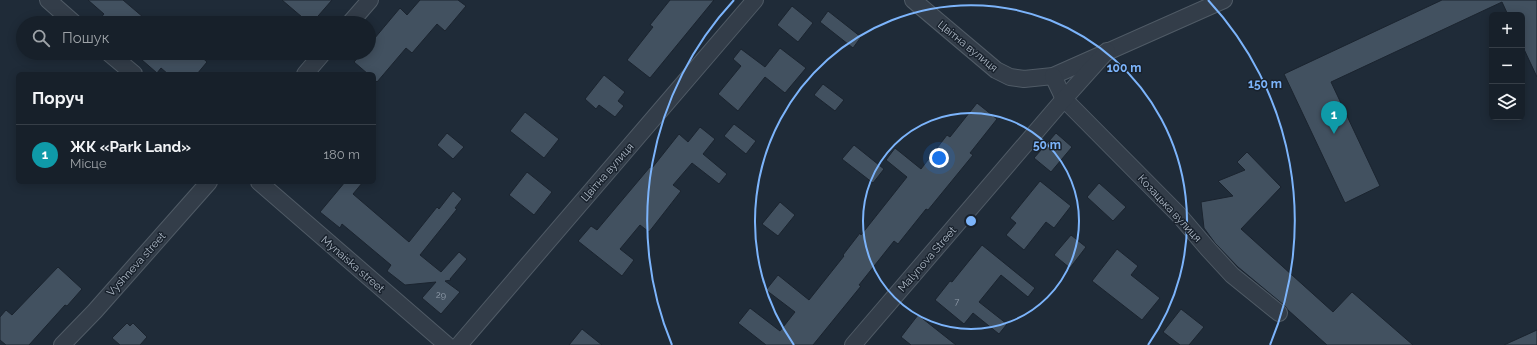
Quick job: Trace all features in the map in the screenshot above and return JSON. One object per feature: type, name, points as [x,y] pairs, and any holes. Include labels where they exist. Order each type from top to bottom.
[{"type":"street","points":[[48,0],[66,16]]},
{"type":"street","points":[[356,16],[370,0]]},
{"type":"street","name":"Цвітна вулиця","points":[[459,345],[755,0]]},
{"type":"street","name":"Цвітна вулиця","points":[[913,0],[996,70],[1010,77],[1024,79],[1054,76],[1224,0]]},
{"type":"street","name":"Malynova Street","points":[[854,345],[1107,51]]},
{"type":"street","points":[[117,60],[132,72]]},
{"type":"street","points":[[307,72],[318,60]]},
{"type":"street","points":[[1054,76],[1064,100]]},
{"type":"street","name":"Козацька вулиця","points":[[1064,100],[1179,215],[1232,275],[1279,313]]},
{"type":"street","name":"Vyshneva street","points":[[62,345],[95,311],[207,184]]},
{"type":"street","name":"Mynaiska street","points":[[260,184],[447,345]]},
{"type":"building","points":[[88,0],[123,0],[142,16],[102,16],[104,14]]},
{"type":"building","points":[[282,0],[332,0],[318,16],[301,16]]},
{"type":"building","points":[[420,0],[458,0],[466,6],[445,31],[437,24],[412,53],[406,48],[377,82],[376,72],[366,72],[354,62],[356,60],[376,60],[376,37],[400,8],[407,15]]},
{"type":"building","points":[[670,0],[714,0],[650,78],[627,60],[653,27],[650,25]]},
{"type":"building","points":[[1442,0],[1537,0],[1537,77],[1525,51],[1525,12],[1507,12],[1502,2],[1331,82],[1380,186],[1345,203],[1284,74]]},
{"type":"building","points":[[792,6],[813,23],[798,42],[777,25]]},
{"type":"building","points":[[828,11],[861,37],[853,48],[820,22]]},
{"type":"building","points":[[780,48],[806,68],[785,93],[765,77],[738,111],[718,94],[741,66],[733,59],[741,49],[765,67]]},
{"type":"building","points":[[142,60],[205,60],[207,62],[199,72],[166,72],[161,68],[156,72]]},
{"type":"building","points":[[604,75],[625,92],[618,101],[624,106],[615,117],[599,105],[596,109],[585,99]]},
{"type":"building","points":[[823,84],[844,100],[835,111],[814,95]]},
{"type":"building","points":[[977,103],[997,119],[970,153],[973,155],[898,244],[894,241],[859,285],[861,286],[813,345],[766,345],[738,323],[750,308],[780,331],[795,312],[766,290],[778,275],[809,300],[860,233],[861,235],[907,177],[886,160],[895,148],[921,169],[947,135],[950,137]]},
{"type":"building","points":[[525,112],[559,139],[544,158],[510,131]]},
{"type":"building","points":[[734,124],[756,141],[746,154],[724,136]]},
{"type":"building","points":[[700,127],[715,139],[703,154],[727,174],[719,184],[692,163],[673,185],[681,191],[649,232],[640,225],[620,249],[634,260],[622,276],[578,241],[591,226],[597,230],[650,167],[652,168],[679,134],[688,142]]},
{"type":"building","points":[[447,133],[464,147],[453,159],[437,145]]},
{"type":"building","points":[[1056,133],[1072,147],[1051,172],[1034,158]]},
{"type":"building","points":[[854,145],[884,169],[873,183],[842,159]]},
{"type":"building","points":[[1247,152],[1281,187],[1241,229],[1333,312],[1352,292],[1413,345],[1327,345],[1285,306],[1238,267],[1215,243],[1204,228],[1201,202],[1233,196],[1218,181],[1245,170],[1237,162]]},
{"type":"building","points":[[527,172],[552,192],[534,215],[509,195]]},
{"type":"building","points":[[1040,181],[1071,206],[1054,228],[1046,222],[1024,250],[1006,235],[1016,223],[1010,218]]},
{"type":"building","points":[[1099,183],[1126,207],[1113,221],[1087,197]]},
{"type":"building","points":[[343,184],[361,184],[353,194],[409,242],[437,207],[439,209],[453,191],[462,199],[455,208],[457,209],[420,255],[441,272],[459,252],[467,259],[450,279],[451,280],[445,281],[460,292],[441,314],[422,298],[436,282],[405,285],[387,271],[391,265],[342,224],[340,228],[320,212]]},
{"type":"building","points":[[780,202],[795,215],[778,236],[762,224]]},
{"type":"building","points":[[1071,235],[1086,247],[1070,268],[1054,255]]},
{"type":"building","points":[[982,245],[1035,288],[1028,297],[1001,275],[979,302],[1007,324],[999,334],[973,313],[964,324],[935,300],[950,281],[952,282]]},
{"type":"building","points":[[1117,249],[1138,266],[1131,275],[1160,298],[1142,320],[1092,281]]},
{"type":"building","points":[[58,267],[82,289],[67,306],[65,305],[29,345],[6,345],[0,340],[0,317],[6,310],[12,315]]},
{"type":"building","points":[[1181,309],[1204,327],[1189,345],[1180,345],[1163,332]]},
{"type":"building","points":[[918,315],[956,345],[911,345],[901,337]]},
{"type":"building","points":[[127,323],[130,326],[133,323],[147,337],[140,345],[120,345],[112,338]]},
{"type":"building","points":[[582,329],[602,345],[569,345]]},
{"type":"building","points":[[1537,330],[1537,345],[1504,345]]},
{"type":"place","name":"ЖК «Park Land»","points":[[1334,134]]}]
